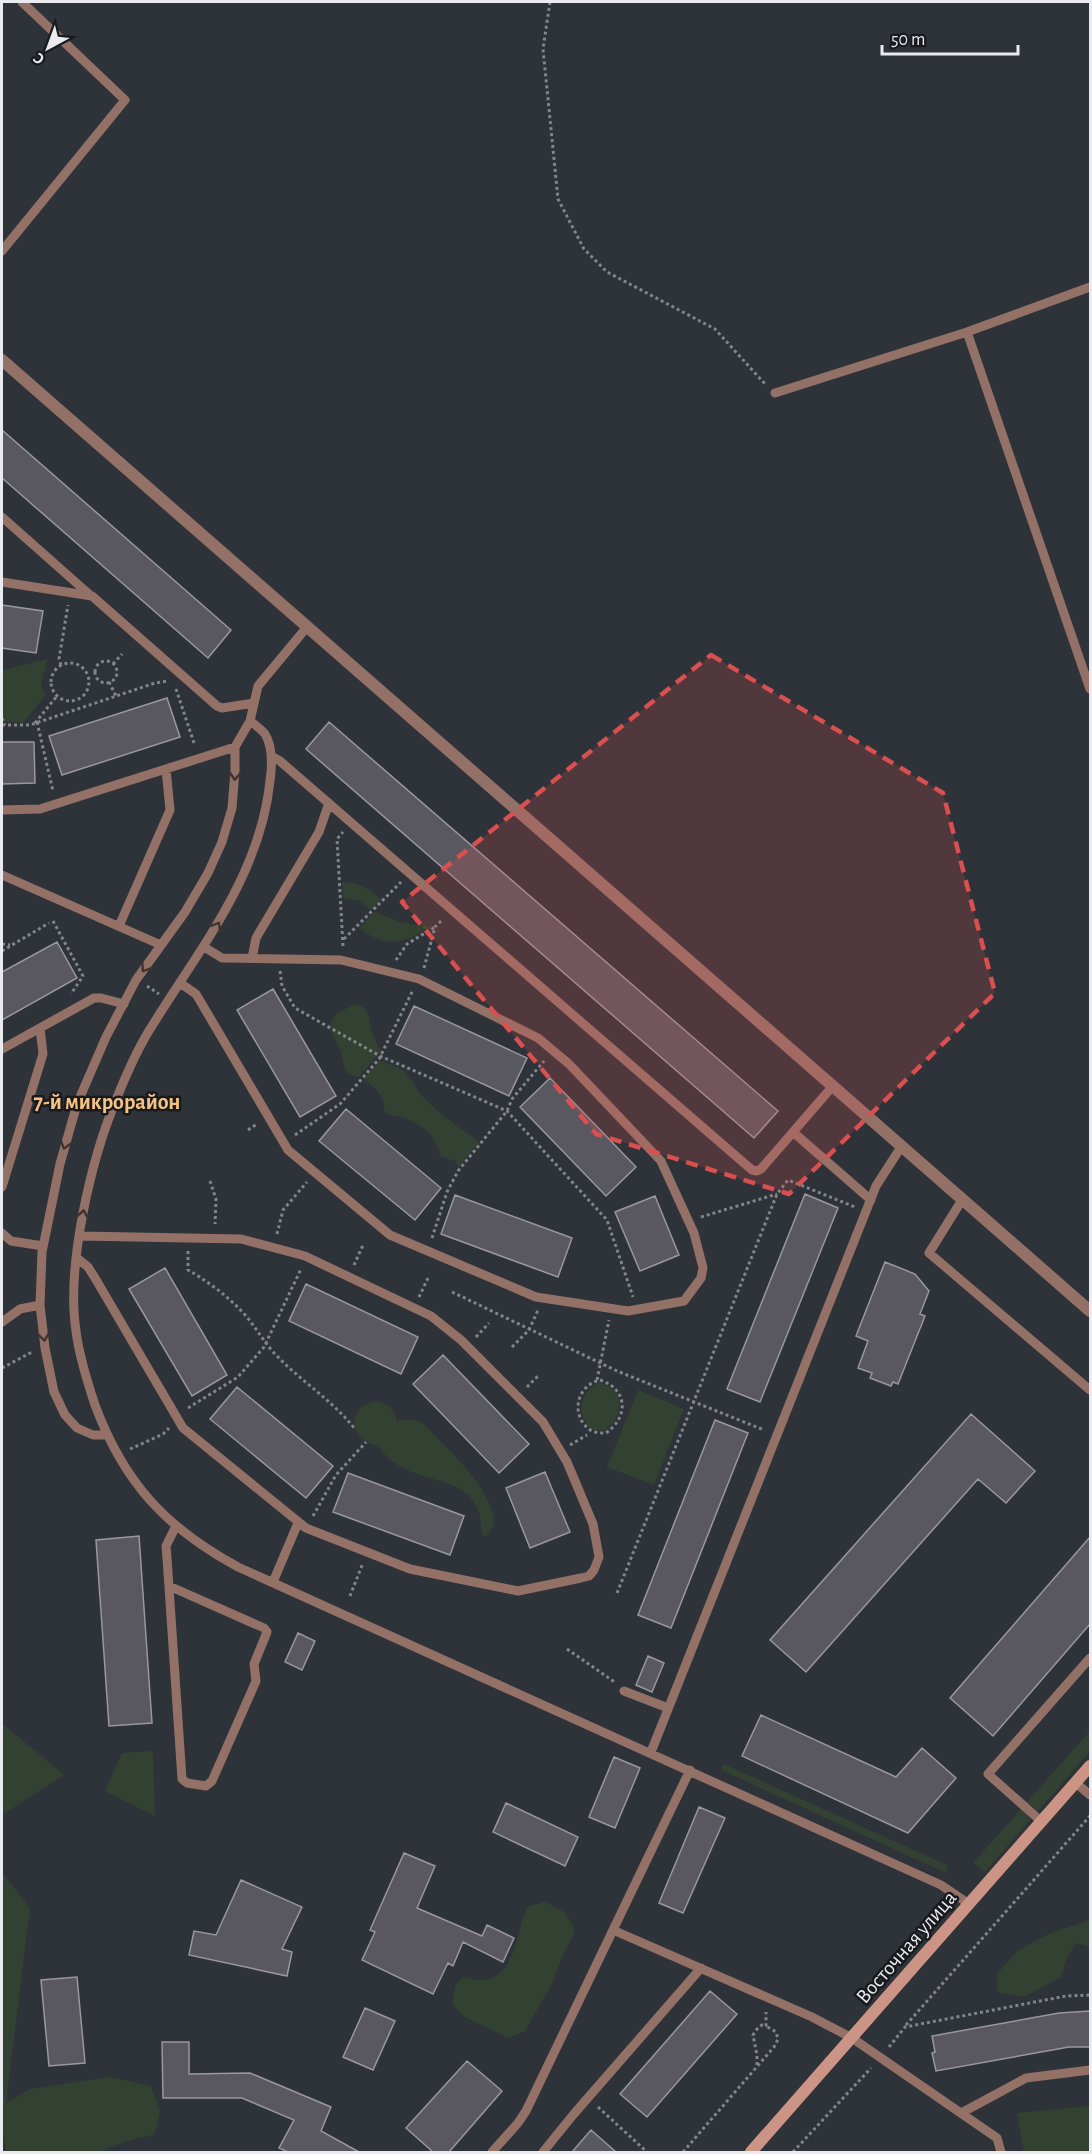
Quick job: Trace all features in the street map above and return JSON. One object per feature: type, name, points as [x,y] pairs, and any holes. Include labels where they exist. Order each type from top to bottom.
[{"type":"main road","name":"Восточная улица","points":[[752,2152],[1090,1766]]},
{"type":"street","points":[[2,360],[1090,1311]]},
{"type":"lane","points":[[2,251],[125,100],[22,2]]},
{"type":"lane","points":[[775,393],[967,332],[1090,287]]},
{"type":"lane","points":[[967,332],[1090,689]]},
{"type":"lane","points":[[2,518],[217,706],[222,708],[254,703]]},
{"type":"lane","points":[[2,582],[92,596]]},
{"type":"lane","points":[[107,1435],[93,1435],[77,1428],[64,1414],[54,1392],[40,1305],[40,1275],[43,1246],[60,1164],[78,1104],[106,1037],[136,980],[185,912],[208,873],[222,842],[232,808],[235,747],[250,721],[258,686],[307,627]]},
{"type":"lane","points":[[250,721],[266,735],[271,756],[268,796],[249,865],[231,902],[204,947],[150,1028],[115,1102],[96,1157],[84,1207],[77,1257],[75,1329],[84,1375],[107,1435],[120,1460],[146,1497],[176,1526],[212,1553],[941,1885],[969,1904]]},
{"type":"lane","points":[[2,810],[40,809],[235,747]]},
{"type":"lane","points":[[271,756],[329,803],[752,1170],[761,1169],[832,1087]]},
{"type":"lane","points":[[119,927],[170,810],[166,769]]},
{"type":"lane","points":[[252,958],[256,938],[319,832],[329,803]]},
{"type":"lane","points":[[2,875],[161,945]]},
{"type":"lane","points":[[180,983],[196,994],[288,1150],[390,1235],[536,1298],[611,1309],[628,1311],[680,1302],[687,1297],[703,1273],[694,1233],[662,1161],[553,1050],[538,1038],[418,979],[341,960],[222,958],[204,947]]},
{"type":"lane","points":[[2,1049],[94,998],[124,1004]]},
{"type":"lane","points":[[2,1186],[43,1054],[40,1028]]},
{"type":"lane","points":[[793,1132],[871,1200]]},
{"type":"lane","points":[[651,1752],[876,1186],[901,1147]]},
{"type":"lane","points":[[962,1200],[929,1253],[1090,1389]]},
{"type":"lane","points":[[2,1233],[11,1241],[43,1246]]},
{"type":"lane","points":[[77,1257],[90,1270],[183,1428],[302,1526],[410,1569],[518,1591],[588,1576],[594,1570],[599,1557],[593,1524],[567,1462],[543,1422],[461,1340],[431,1316],[305,1256],[241,1239],[80,1236]]},
{"type":"lane","points":[[2,1322],[20,1309],[40,1305]]},
{"type":"lane","points":[[169,1586],[264,1628],[267,1632],[254,1664],[256,1681],[212,1781],[206,1786],[187,1784],[183,1779],[166,1546],[176,1526]]},
{"type":"lane","points":[[273,1582],[302,1526]]},
{"type":"lane","points":[[1042,1822],[988,1774],[1090,1658]]},
{"type":"lane","points":[[624,1691],[668,1708]]},
{"type":"lane","points":[[492,2152],[518,2123],[526,2110],[690,1770]]},
{"type":"lane","points":[[1076,1783],[1090,1795]]},
{"type":"lane","points":[[613,1930],[812,2017],[852,2038],[998,2138],[1001,2152]]},
{"type":"lane","points":[[543,2152],[701,1968]]},
{"type":"lane","points":[[963,2112],[1026,2078],[1090,2070]]},
{"type":"path","points":[[550,2],[543,49],[558,199],[584,249],[607,272],[715,329],[775,393]]},
{"type":"path","points":[[61,665],[59,659],[70,592]]},
{"type":"path","points":[[114,664],[122,654]]},
{"type":"path","points":[[107,661],[114,664],[117,670],[115,679],[109,682],[101,681],[96,674],[96,669],[102,662],[107,661]]},
{"type":"path","points":[[67,663],[80,666],[89,676],[88,690],[85,695],[75,701],[66,702],[52,689],[51,682],[55,670],[61,665],[67,663]]},
{"type":"path","points":[[89,676],[96,674]]},
{"type":"path","points":[[2,718],[3,725],[36,723],[155,683],[173,680],[195,747]]},
{"type":"path","points":[[109,682],[116,696]]},
{"type":"path","points":[[36,723],[57,696]]},
{"type":"path","points":[[75,701],[78,709]]},
{"type":"path","points":[[36,723],[53,793]]},
{"type":"path","points":[[341,960],[344,939],[337,839],[352,823]]},
{"type":"path","points":[[344,939],[409,873]]},
{"type":"path","points":[[391,972],[398,954],[407,944],[435,927],[451,909]]},
{"type":"path","points":[[2,951],[51,922],[83,975],[66,1003]]},
{"type":"path","points":[[283,1143],[340,1104],[380,1056],[425,966],[435,927]]},
{"type":"path","points":[[2,944],[12,945]]},
{"type":"path","points":[[280,970],[282,986],[295,1008],[380,1056],[507,1111],[607,1220],[634,1299]]},
{"type":"path","points":[[143,984],[163,996]]},
{"type":"path","points":[[428,1251],[447,1192],[458,1171],[507,1111],[512,1099],[553,1050]]},
{"type":"path","points":[[274,1248],[283,1210],[315,1173]]},
{"type":"path","points":[[617,1593],[777,1194],[788,1180],[866,1211]]},
{"type":"path","points":[[210,1181],[216,1199],[215,1238]]},
{"type":"path","points":[[689,1221],[777,1194]]},
{"type":"path","points":[[188,1249],[188,1270],[206,1280],[226,1296],[246,1316],[277,1356],[328,1400],[355,1429]]},
{"type":"path","points":[[139,1444],[163,1434],[185,1410],[238,1377],[266,1343],[302,1268]]},
{"type":"path","points":[[452,1292],[601,1364],[777,1435]]},
{"type":"path","points":[[512,1347],[529,1330],[543,1299]]},
{"type":"path","points":[[597,1380],[611,1309]]},
{"type":"path","points":[[2,1368],[39,1350]]},
{"type":"path","points":[[597,1380],[610,1383],[619,1393],[622,1407],[620,1419],[615,1427],[606,1433],[594,1432],[582,1424],[579,1411],[579,1399],[583,1390],[590,1382],[597,1380]]},
{"type":"path","points":[[302,1526],[336,1475],[366,1442]]},
{"type":"path","points":[[350,1596],[368,1553]]},
{"type":"path","points":[[567,1649],[618,1684],[624,1691]]},
{"type":"path","points":[[792,2152],[881,2058],[905,2027],[1090,1816]]},
{"type":"path","points":[[905,2027],[1066,1996],[1090,1995]]},
{"type":"path","points":[[766,1997],[766,2026]]},
{"type":"path","points":[[683,2152],[757,2067],[774,2046],[778,2039],[776,2032],[762,2025],[753,2035],[757,2067]]},
{"type":"path","points":[[588,2098],[647,2152]]},
{"type":"highlighted area","points":[[711,655],[943,793],[995,993],[789,1194],[596,1134],[402,902]]},
{"type":"green space","points":[[48,659],[41,684],[45,696],[24,722],[2,722],[2,670]]},
{"type":"green space","points":[[342,882],[363,887],[381,900],[371,910],[358,900],[343,898]]},
{"type":"green space","points":[[375,912],[403,923],[431,926],[404,940],[395,942],[379,939],[359,928]]},
{"type":"green space","points":[[355,1004],[366,1011],[373,1035],[381,1051],[359,1077],[345,1070],[340,1050],[332,1034],[331,1022],[336,1014]]},
{"type":"green space","points":[[380,1060],[405,1071],[421,1095],[442,1115],[479,1142],[458,1168],[455,1161],[440,1156],[435,1142],[427,1131],[409,1120],[384,1111],[381,1096],[364,1079]]},
{"type":"green space","points":[[600,1383],[614,1391],[619,1404],[616,1418],[605,1431],[595,1430],[588,1425],[582,1412],[584,1397],[593,1386]]},
{"type":"green space","points":[[638,1390],[684,1409],[654,1485],[607,1467]]},
{"type":"green space","points":[[374,1401],[390,1407],[397,1422],[411,1419],[423,1424],[469,1472],[488,1500],[493,1514],[493,1526],[486,1536],[482,1535],[477,1508],[467,1494],[456,1487],[400,1467],[388,1458],[378,1445],[368,1443],[356,1432],[354,1425],[358,1411]]},
{"type":"green space","points":[[2,1723],[64,1775],[2,1815]]},
{"type":"green space","points":[[1090,1731],[1090,1751],[1038,1811],[1027,1802]]},
{"type":"green space","points":[[153,1751],[155,1816],[105,1791],[122,1753]]},
{"type":"green space","points":[[724,1764],[947,1865],[948,1874],[721,1770]]},
{"type":"green space","points":[[1021,1809],[1031,1819],[985,1872],[973,1863]]},
{"type":"green space","points":[[2,1872],[30,1908],[6,2103],[30,2089],[110,2077],[151,2086],[160,2112],[154,2135],[130,2140],[106,2149],[106,2152],[6,2152],[3,2134],[2,2143]]},
{"type":"green space","points":[[544,1902],[564,1912],[575,1932],[552,1984],[525,2031],[509,2038],[464,2017],[452,2004],[455,1986],[463,1977],[487,1980],[497,1976],[510,1959],[527,1907]]},
{"type":"green space","points":[[1090,1920],[1090,1947],[1076,1943],[1067,1957],[1061,1977],[1024,1997],[997,1992],[997,1974],[1017,1951],[1048,1934]]},
{"type":"green space","points":[[1090,2106],[1090,2152],[1024,2152],[1017,2113]]},
{"type":"building","points":[[2,430],[231,630],[208,658],[2,478]]},
{"type":"building","points":[[2,605],[43,611],[36,653],[2,648]]},
{"type":"building","points":[[167,698],[180,737],[62,775],[49,736]]},
{"type":"building","points":[[329,722],[778,1111],[754,1138],[306,749]]},
{"type":"building","points":[[2,742],[34,742],[35,783],[2,784]]},
{"type":"building","points":[[57,942],[77,978],[2,1020],[2,972]]},
{"type":"building","points":[[273,989],[336,1096],[300,1117],[237,1010]]},
{"type":"building","points":[[414,1006],[527,1058],[509,1096],[396,1044]]},
{"type":"building","points":[[550,1078],[636,1167],[606,1196],[520,1107]]},
{"type":"building","points":[[346,1109],[441,1188],[415,1220],[319,1141]]},
{"type":"building","points":[[805,1194],[838,1208],[760,1402],[727,1389]]},
{"type":"building","points":[[455,1195],[572,1238],[558,1277],[441,1234]]},
{"type":"building","points":[[655,1196],[679,1255],[640,1271],[615,1212]]},
{"type":"building","points":[[885,1262],[915,1274],[929,1291],[920,1314],[925,1316],[898,1384],[893,1382],[891,1386],[870,1378],[872,1373],[858,1368],[868,1341],[856,1336]]},
{"type":"building","points":[[165,1268],[227,1375],[192,1396],[129,1289]]},
{"type":"building","points":[[306,1284],[418,1337],[401,1374],[289,1321]]},
{"type":"building","points":[[443,1355],[529,1444],[499,1473],[413,1384]]},
{"type":"building","points":[[237,1387],[333,1466],[306,1498],[210,1419]]},
{"type":"building","points":[[971,1414],[1035,1471],[1006,1503],[978,1479],[806,1672],[770,1640]]},
{"type":"building","points":[[715,1420],[748,1433],[671,1628],[638,1615]]},
{"type":"building","points":[[545,1472],[570,1532],[530,1548],[506,1488]]},
{"type":"building","points":[[348,1473],[464,1516],[450,1555],[333,1512]]},
{"type":"building","points":[[139,1536],[152,1723],[109,1726],[96,1540]]},
{"type":"building","points":[[1090,1537],[1090,1624],[993,1736],[950,1698]]},
{"type":"building","points":[[298,1633],[315,1641],[302,1670],[285,1662]]},
{"type":"building","points":[[648,1656],[664,1663],[652,1692],[636,1685]]},
{"type":"building","points":[[761,1715],[896,1777],[922,1748],[956,1778],[908,1833],[742,1756]]},
{"type":"building","points":[[614,1757],[640,1768],[615,1828],[589,1817]]},
{"type":"building","points":[[506,1803],[578,1837],[565,1866],[493,1832]]},
{"type":"building","points":[[699,1807],[725,1818],[683,1913],[659,1903]]},
{"type":"building","points":[[404,1853],[435,1866],[417,1908],[482,1936],[487,1925],[514,1938],[503,1962],[463,1942],[453,1966],[448,1963],[433,1994],[362,1960],[375,1932],[370,1930]]},
{"type":"building","points":[[241,1880],[302,1907],[282,1949],[292,1952],[287,1976],[189,1955],[194,1931],[216,1935]]},
{"type":"building","points":[[77,1977],[85,2063],[49,2066],[41,1980]]},
{"type":"building","points":[[710,1991],[737,2014],[647,2117],[620,2094]]},
{"type":"building","points":[[365,2008],[395,2021],[373,2070],[343,2057]]},
{"type":"building","points":[[1090,2011],[1090,2047],[1069,2047],[936,2071],[932,2053],[935,2052],[932,2036],[1059,2013]]},
{"type":"building","points":[[162,2042],[189,2042],[189,2074],[250,2073],[331,2107],[321,2131],[359,2152],[288,2152],[279,2148],[294,2120],[242,2098],[163,2098]]},
{"type":"building","points":[[467,2061],[502,2091],[449,2152],[433,2152],[406,2128]]},
{"type":"building","points":[[591,2130],[616,2152],[572,2152]]},
{"type":"district","name":"7-й микрорайон","points":[[107,1101]]}]
